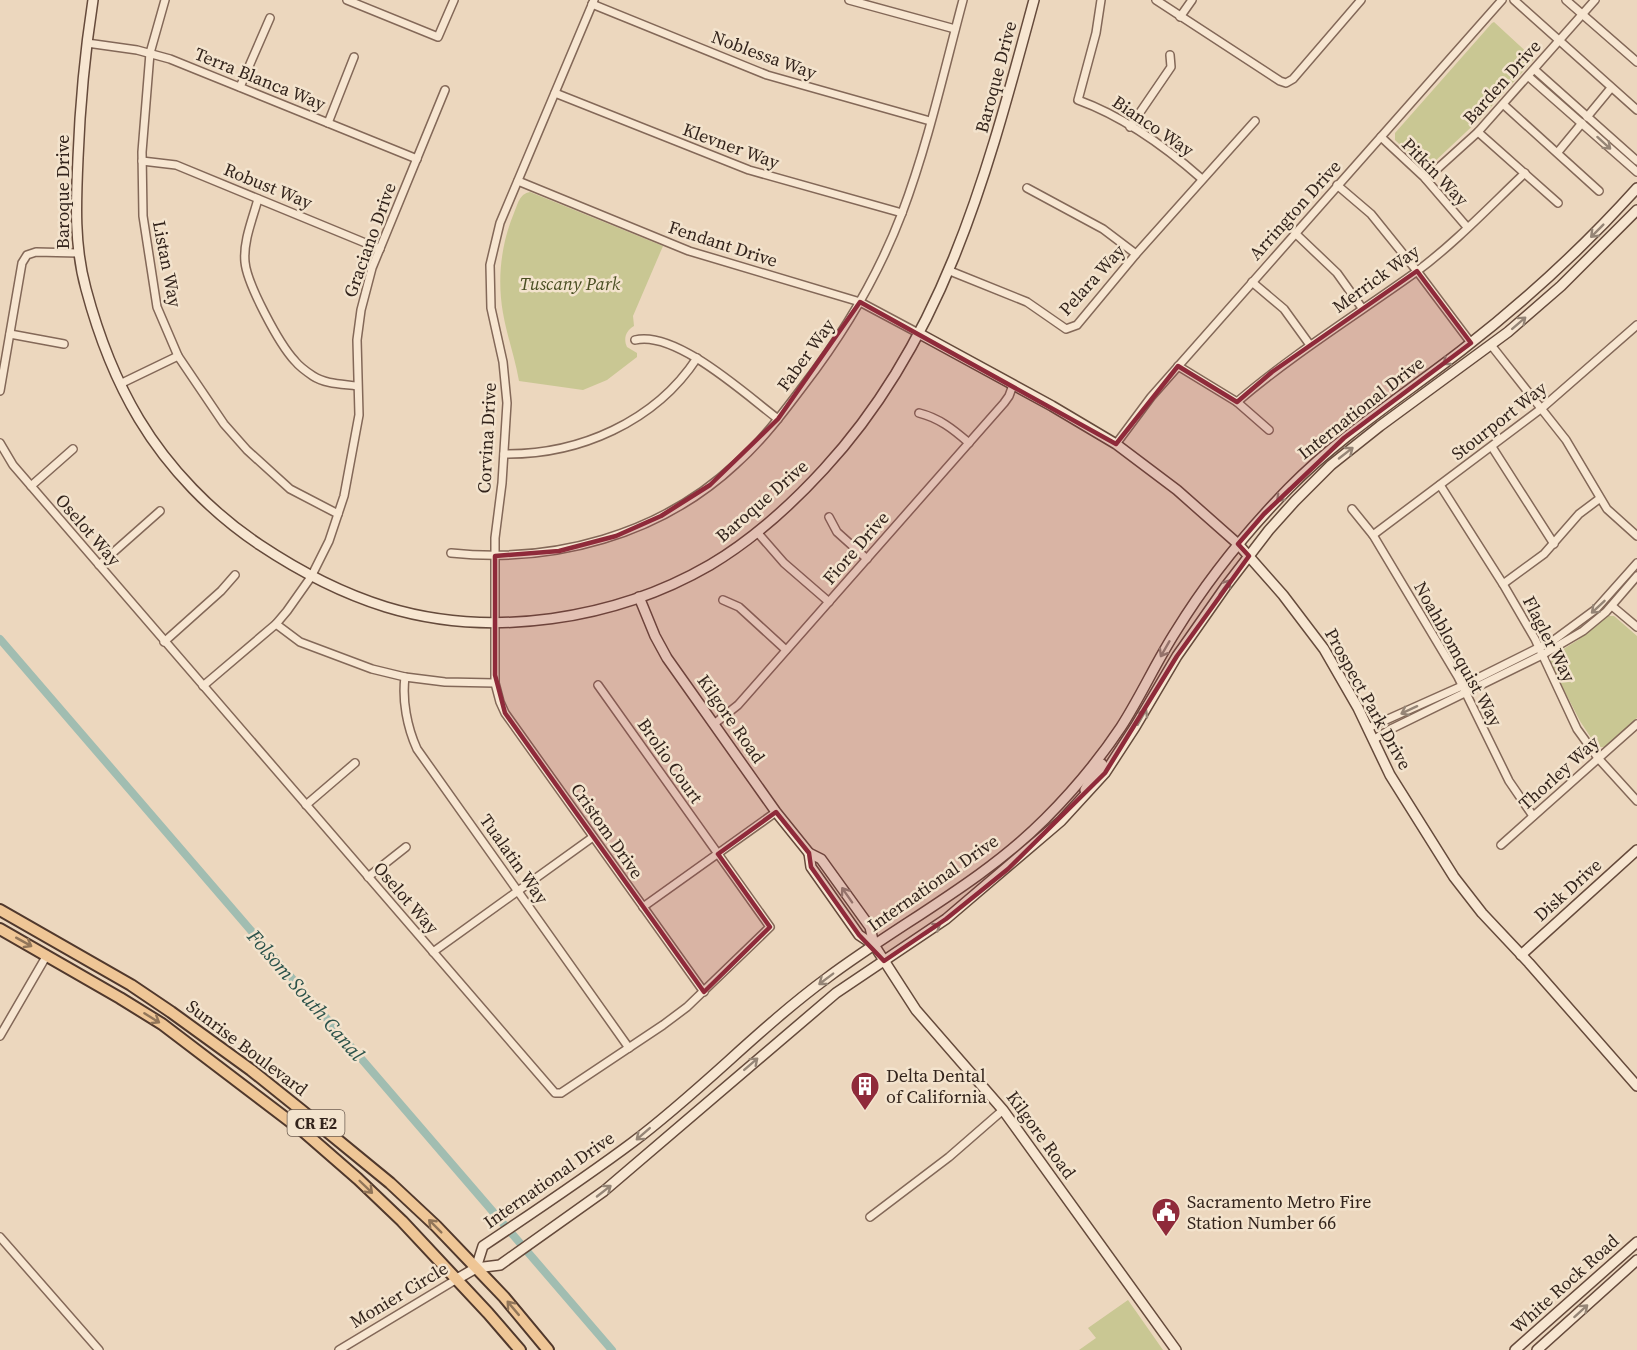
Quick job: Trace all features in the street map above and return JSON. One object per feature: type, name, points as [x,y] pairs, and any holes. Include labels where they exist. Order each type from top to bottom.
[{"type":"main road","name":"Sunrise Boulevard","points":[[0,910],[143,993],[251,1070],[351,1150],[436,1226],[504,1297],[548,1350]]},
{"type":"main road","points":[[0,918],[40,939],[51,938]]},
{"type":"main road","name":"Sunrise Boulevard","points":[[0,929],[162,1024],[304,1132],[396,1215],[520,1350]]},
{"type":"main road","points":[[47,955],[57,951],[63,952],[131,994],[143,993]]},
{"type":"street","name":"Baroque Drive","points":[[93,0],[87,43],[76,198],[78,253],[97,326],[120,384],[140,420],[162,452],[192,488],[221,517],[286,563],[311,577],[385,607],[445,618],[495,622],[583,613],[639,597],[705,567],[757,532],[807,487],[853,436],[885,392],[920,334],[950,271],[991,157],[1034,0]]},
{"type":"street","name":"Listan Way","points":[[165,0],[150,54],[142,161],[143,216],[157,307],[178,356],[224,424],[247,450],[290,489],[338,514]]},
{"type":"street","points":[[349,0],[438,37],[454,0]]},
{"type":"street","points":[[849,0],[955,29]]},
{"type":"street","name":"Faber Way","points":[[451,553],[495,556],[532,554],[588,544],[616,536],[652,521],[686,502],[735,466],[778,419],[824,358],[878,270],[902,213],[963,0]]},
{"type":"street","name":"Bianco Way","points":[[1101,0],[1096,33],[1078,100],[1108,112],[1177,158],[1202,179]]},
{"type":"street","points":[[1156,0],[1286,83],[1293,79],[1361,0]]},
{"type":"street","points":[[1180,17],[1192,0]]},
{"type":"street","name":"Arrington Drive","points":[[1116,444],[1151,397],[1502,0]]},
{"type":"street","points":[[1514,0],[1637,110]]},
{"type":"street","points":[[1566,0],[1637,61]]},
{"type":"street","name":"Barden Drive","points":[[1426,179],[1504,105],[1595,0]]},
{"type":"street","name":"Corvina Drive","points":[[495,683],[496,521],[504,454],[506,382],[491,308],[489,279],[496,237],[593,2]]},
{"type":"street","name":"Noblessa Way","points":[[593,2],[767,75],[930,121]]},
{"type":"street","points":[[240,87],[270,18]]},
{"type":"street","name":"Terra Blanca Way","points":[[87,43],[170,59],[417,159]]},
{"type":"street","points":[[1130,127],[1171,67],[1170,55]]},
{"type":"street","points":[[328,123],[354,57]]},
{"type":"street","points":[[1534,70],[1637,161]]},
{"type":"street","points":[[1529,77],[1637,172]]},
{"type":"street","points":[[1587,117],[1611,88]]},
{"type":"street","name":"Graciano Drive","points":[[202,686],[276,624],[311,577],[329,541],[344,496],[358,415],[357,340],[361,310],[372,268],[445,90]]},
{"type":"street","name":"Klevner Way","points":[[555,93],[749,170],[902,213]]},
{"type":"street","points":[[1504,105],[1599,191]]},
{"type":"street","name":"Pelara Way","points":[[950,271],[1027,302],[1059,325],[1070,329],[1077,325],[1136,254],[1255,122]]},
{"type":"street","points":[[1558,152],[1582,123]]},
{"type":"street","points":[[1478,132],[1558,203]]},
{"type":"street","name":"Pitkin Way","points":[[1381,137],[1426,179],[1467,227]]},
{"type":"street","name":"Robust Way","points":[[142,161],[176,165],[380,249]]},
{"type":"street","name":"Merrick Way","points":[[1237,402],[1272,372],[1417,271],[1525,173]]},
{"type":"street","name":"Fendant Drive","points":[[518,181],[689,251],[860,302],[920,334]]},
{"type":"street","points":[[1337,185],[1371,214],[1471,343]]},
{"type":"street","points":[[1027,188],[1104,229],[1136,254]]},
{"type":"street","name":"International Drive","points":[[1637,188],[1569,258],[1525,298],[1471,343],[1330,450],[1285,492],[1238,544],[1201,592],[1173,634],[1105,751],[1046,818],[999,860],[828,977],[635,1141],[483,1246],[476,1268],[500,1265],[604,1191],[658,1147],[754,1060],[836,993],[946,919],[1043,838],[1105,773],[1177,656],[1269,530],[1331,465],[1491,345],[1561,286],[1637,210]]},
{"type":"street","points":[[258,198],[246,243],[245,262],[251,284],[277,334],[294,361],[312,376],[322,381],[357,386]]},
{"type":"street","points":[[1295,232],[1337,273],[1362,308]]},
{"type":"street","points":[[0,391],[22,263],[27,255],[36,252],[78,253]]},
{"type":"street","points":[[1252,282],[1284,309],[1310,345]]},
{"type":"street","name":"Stourport Way","points":[[1373,535],[1542,408],[1637,325]]},
{"type":"street","points":[[10,334],[64,344]]},
{"type":"street","name":"Prospect Park Drive","points":[[920,334],[1116,444],[1175,488],[1238,544],[1283,595],[1324,649],[1368,728],[1390,775],[1448,868],[1482,913],[1637,1086]]},
{"type":"street","points":[[634,340],[644,338],[668,344],[697,358],[778,419]]},
{"type":"street","points":[[1491,345],[1566,441],[1599,499],[1637,536]]},
{"type":"street","points":[[120,384],[178,356]]},
{"type":"street","points":[[504,454],[557,450],[608,434],[653,405],[682,378],[697,358]]},
{"type":"street","points":[[1178,366],[1237,402],[1269,430]]},
{"type":"street","name":"Fiore Drive","points":[[714,724],[738,705],[867,559],[1004,403],[1013,385]]},
{"type":"street","points":[[919,413],[932,416],[942,422],[969,443]]},
{"type":"street","name":"Oselot Way","points":[[0,443],[13,465],[555,1094],[561,1093],[663,1025],[704,992],[770,927],[718,854]]},
{"type":"street","points":[[1492,447],[1554,544]]},
{"type":"street","points":[[31,486],[73,449]]},
{"type":"street","name":"Flagler Way","points":[[1440,485],[1503,584],[1540,651],[1577,729],[1598,758],[1637,801]]},
{"type":"street","points":[[1503,584],[1531,565],[1554,544],[1579,514],[1599,499]]},
{"type":"street","name":"Noahblomquist Way","points":[[1352,509],[1373,535],[1463,689],[1509,781],[1533,816]]},
{"type":"street","points":[[99,565],[160,511]]},
{"type":"street","points":[[829,517],[837,532],[867,559]]},
{"type":"street","points":[[757,532],[784,563],[829,602]]},
{"type":"street","points":[[1540,651],[1590,615],[1637,563]]},
{"type":"street","points":[[164,642],[221,591],[235,575]]},
{"type":"street","points":[[1373,740],[1463,689],[1583,631],[1612,606],[1637,576]]},
{"type":"street","name":"Kilgore Road","points":[[639,597],[655,636],[668,658],[776,812],[808,853],[821,859],[870,927],[874,945],[916,1010],[1003,1110],[1176,1350]]},
{"type":"street","points":[[723,600],[739,607],[786,650]]},
{"type":"street","points":[[1612,606],[1637,627]]},
{"type":"street","points":[[276,624],[300,642],[361,666],[405,677],[445,682],[495,683]]},
{"type":"street","name":"Tualatin Way","points":[[405,677],[404,695],[409,729],[417,748],[629,1048]]},
{"type":"street","name":"Cristom Drive","points":[[495,683],[505,713],[704,992]]},
{"type":"street","name":"Brolio Court","points":[[598,685],[718,854]]},
{"type":"street","points":[[1368,728],[1463,689]]},
{"type":"street","name":"Thorley Way","points":[[1501,845],[1637,724]]},
{"type":"street","points":[[1084,796],[1091,777],[1115,746],[1119,730]]},
{"type":"street","points":[[306,806],[355,763]]},
{"type":"street","points":[[1043,838],[1048,828],[1075,797],[1081,783],[1080,780]]},
{"type":"street","points":[[643,907],[776,812]]},
{"type":"street","points":[[433,952],[593,837]]},
{"type":"street","points":[[368,877],[406,847]]},
{"type":"street","name":"Disk Drive","points":[[1521,955],[1637,850]]},
{"type":"street","points":[[0,1036],[47,955]]},
{"type":"street","points":[[870,1218],[949,1157],[1003,1110]]},
{"type":"street","points":[[0,1237],[99,1350]]},
{"type":"street","name":"White Rock Road","points":[[1515,1350],[1637,1242]]},
{"type":"street","name":"White Rock Road","points":[[1537,1350],[1637,1260]]},
{"type":"street","name":"Monier Circle","points":[[339,1350],[476,1268]]},
{"type":"highlighted area","points":[[1417,271],[1471,343],[1344,438],[1264,514],[1238,544],[1249,556],[1177,656],[1105,773],[1008,869],[946,919],[884,961],[859,935],[811,867],[809,853],[776,812],[718,854],[770,927],[704,992],[505,713],[495,675],[495,556],[559,551],[616,536],[661,516],[710,485],[778,419],[860,302],[1116,444],[1178,366],[1237,402],[1272,372]]},
{"type":"green space","points":[[1494,22],[1534,59],[1482,117],[1432,164],[1422,164],[1395,140],[1395,133]]},
{"type":"green space","name":"Tuscany Park","points":[[530,192],[663,246],[633,316],[634,326],[627,332],[625,338],[627,347],[637,353],[637,357],[607,380],[583,390],[519,381],[503,313],[500,275],[506,237],[519,200]]},
{"type":"green space","points":[[1606,616],[1614,616],[1637,636],[1637,718],[1605,747],[1597,747],[1580,721],[1550,663],[1552,656],[1578,640]]},
{"type":"green space","points":[[1128,1300],[1163,1350],[1079,1350],[1096,1338],[1088,1328]]},
{"type":"waterway","name":"Folsom South Canal","points":[[0,639],[612,1350]]},
{"type":"place","name":"Delta Dental of California","points":[[865,1112]]},
{"type":"place","name":"Sacramento Metro Fire Station Number 66","points":[[1166,1238]]}]
